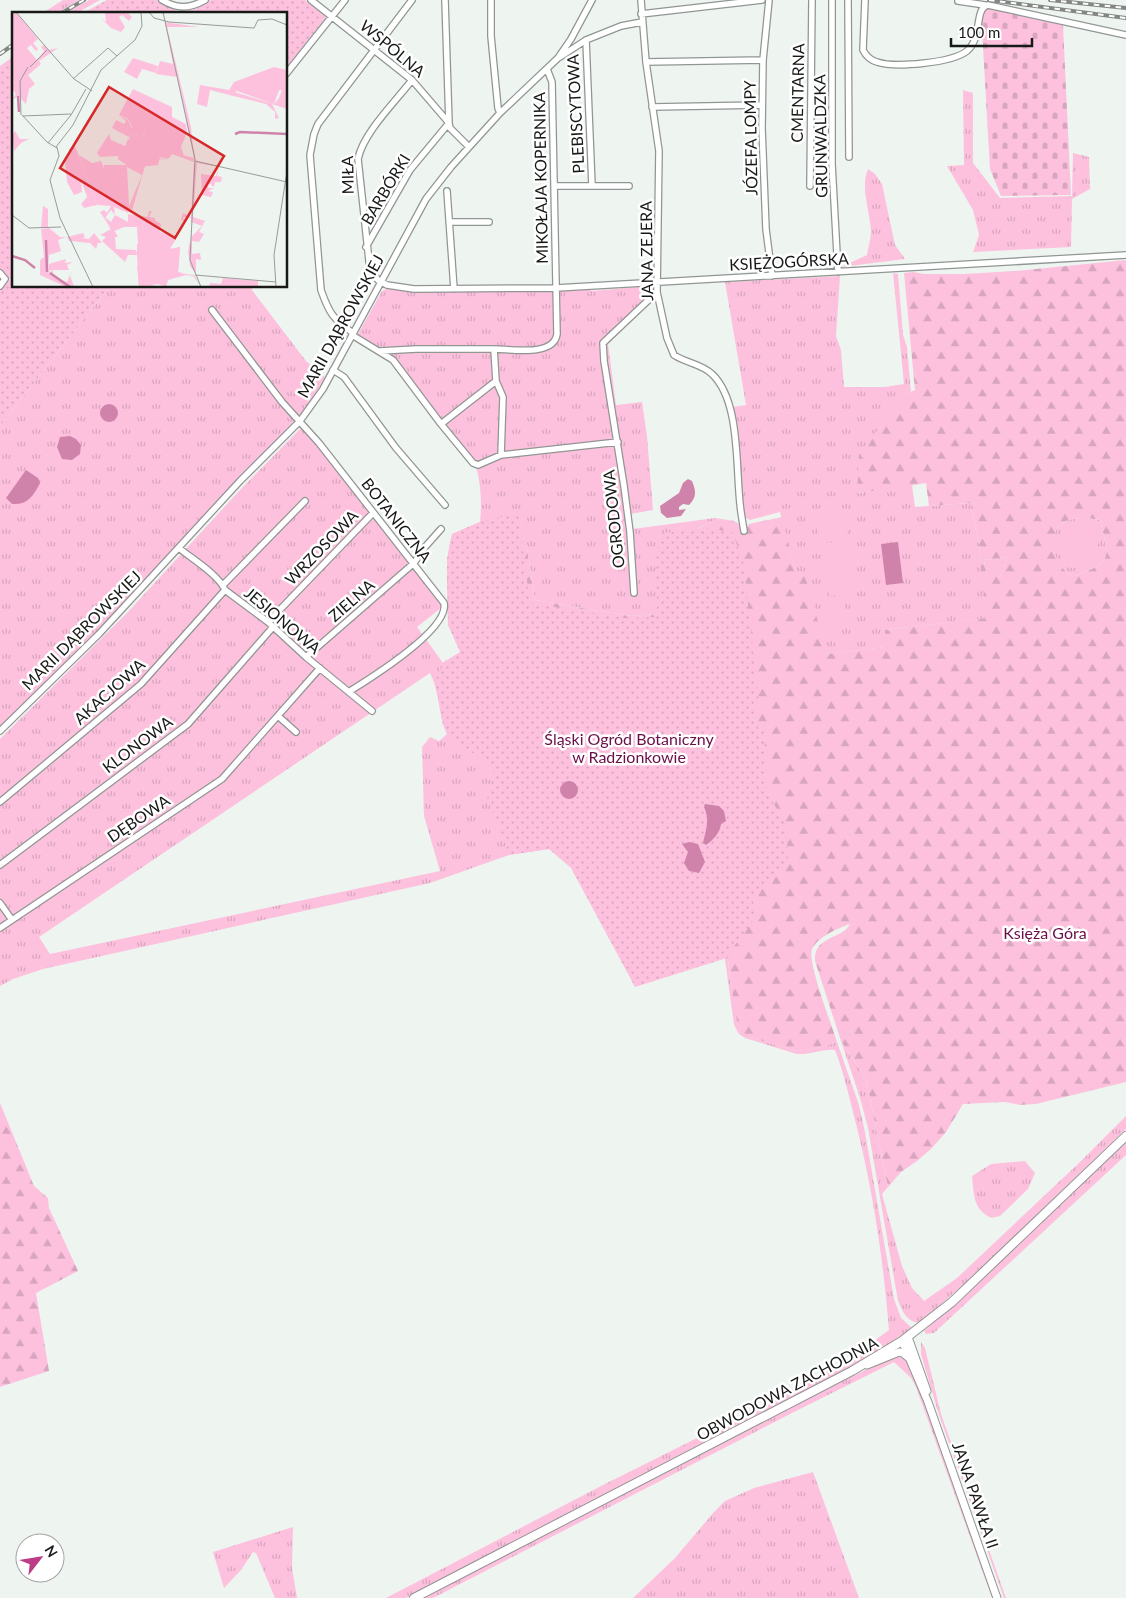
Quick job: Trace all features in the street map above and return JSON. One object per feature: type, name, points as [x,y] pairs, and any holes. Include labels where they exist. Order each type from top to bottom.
[{"type":"main road","name":"OBWODOWA ZACHODNIA","points":[[414,1598],[855,1370],[905,1339],[952,1302],[1126,1136]]},
{"type":"street","points":[[162,0],[175,7],[182,8],[199,4],[205,0]]},
{"type":"street","name":"WSPÓLNA","points":[[311,0],[412,80],[449,123],[450,128],[469,147]]},
{"type":"street","points":[[288,72],[344,0]]},
{"type":"street","points":[[412,0],[318,124],[314,134],[310,155],[321,290],[328,308],[338,322],[393,360],[473,464],[478,465],[501,455],[618,442]]},
{"type":"street","points":[[445,0],[449,123]]},
{"type":"street","points":[[491,0],[491,36],[500,113]]},
{"type":"street","name":"MARII DĄBROWSKIEJ","points":[[0,731],[99,634],[240,481],[300,421],[316,401],[426,200],[469,147],[500,113],[558,58],[571,39],[592,0]]},
{"type":"street","name":"JANA ZEJERA","points":[[641,0],[646,62],[659,150],[657,292],[667,338],[674,355],[708,371],[717,379],[726,395],[735,440],[740,512],[744,531]]},
{"type":"street","points":[[641,14],[762,0]]},
{"type":"street","name":"JÓZEFA LOMPY","points":[[769,0],[763,60],[762,105],[766,229],[772,276]]},
{"type":"street","name":"CMENTARNA","points":[[810,186],[812,0]]},
{"type":"street","name":"GRUNWALDZKA","points":[[832,0],[832,164],[838,272]]},
{"type":"street","points":[[848,0],[849,157]]},
{"type":"street","points":[[865,0],[863,50],[866,56],[876,62],[888,64],[939,62],[954,58],[967,50],[976,37],[980,10],[986,5]]},
{"type":"street","points":[[958,1],[986,5],[1126,35]]},
{"type":"street","points":[[558,58],[586,40],[621,26],[642,22]]},
{"type":"street","name":"PLEBISCYTOWA","points":[[586,40],[592,186]]},
{"type":"street","points":[[646,62],[763,60]]},
{"type":"street","name":"MIKOŁAJA KOPERNIKA","points":[[547,69],[552,82],[556,288]]},
{"type":"street","name":"MIŁA","points":[[381,282],[370,270],[366,247],[359,176],[359,153],[369,134],[412,80]]},
{"type":"street","points":[[652,107],[762,105]]},
{"type":"street","name":"BARBÓRKI","points":[[366,247],[410,170],[449,123]]},
{"type":"street","name":"PLEBISCYTOWA","points":[[555,186],[629,186]]},
{"type":"street","points":[[447,191],[454,289]]},
{"type":"street","points":[[449,222],[489,222]]},
{"type":"street","name":"KSIĘŻOGÓRSKA","points":[[381,282],[414,289],[556,288],[1126,255]]},
{"type":"street","points":[[0,273],[5,279],[0,286]]},
{"type":"street","points":[[380,351],[416,349],[544,349],[552,345],[557,339],[558,334],[556,288]]},
{"type":"street","name":"OGRODOWA","points":[[634,593],[630,532],[618,442],[604,360],[603,342],[657,292]]},
{"type":"street","name":"BOTANICZNA","points":[[212,310],[282,402],[319,443],[438,593],[445,606],[438,622],[423,639],[350,692]]},
{"type":"street","points":[[494,349],[496,380],[503,397],[501,455]]},
{"type":"street","points":[[333,370],[344,377],[396,448],[444,505]]},
{"type":"street","points":[[441,424],[496,380]]},
{"type":"street","name":"AKACJOWA","points":[[0,802],[142,684],[224,587],[305,500]]},
{"type":"street","name":"WRZOSOWA","points":[[268,622],[373,512]]},
{"type":"street","name":"ZIELNA","points":[[306,657],[414,563],[424,547],[441,529]]},
{"type":"street","name":"JESIONOWA","points":[[179,548],[372,711]]},
{"type":"street","name":"KLONOWA","points":[[0,865],[188,724],[273,627]]},
{"type":"street","name":"DĘBOWA","points":[[0,928],[222,779],[320,668]]},
{"type":"street","points":[[278,716],[296,732]]},
{"type":"street","points":[[0,903],[12,920]]},
{"type":"street","name":"JANA PAWŁA II","points":[[905,1339],[909,1358],[928,1402],[997,1598]]},
{"type":"street","name":"JANA PAWŁA II","points":[[905,1339],[926,1387],[928,1402]]},
{"type":"street","points":[[855,1370],[896,1353],[903,1353],[909,1358]]},
{"type":"green space","points":[[63,0],[79,0],[59,12],[44,12]]},
{"type":"green space","points":[[89,0],[100,0],[79,12],[68,12]]},
{"type":"green space","points":[[107,0],[157,0],[179,12],[85,12]]},
{"type":"green space","points":[[211,0],[305,0],[326,17],[288,65],[288,12],[179,12],[196,9]]},
{"type":"green space","points":[[987,6],[1063,25],[1071,195],[1001,196],[990,169],[981,12]]},
{"type":"green space","points":[[12,57],[12,288],[108,288],[0,426],[0,291],[10,279],[0,271],[0,66]]},
{"type":"green space","points":[[963,90],[973,93],[973,163],[1000,198],[1072,196],[1073,153],[1089,157],[1090,189],[1072,199],[1071,247],[973,252],[979,235],[973,210],[947,166],[964,165]]},
{"type":"green space","points":[[868,169],[875,174],[882,184],[895,245],[905,259],[841,267],[867,255],[871,231],[865,192]]},
{"type":"green space","name":"Księża Góra","points":[[1126,260],[1126,1082],[1036,1104],[1020,1105],[1005,1102],[963,1104],[946,1132],[932,1148],[901,1172],[888,1187],[866,1079],[841,1041],[815,961],[816,953],[823,942],[841,933],[850,924],[823,937],[812,949],[811,956],[816,980],[837,1042],[807,1051],[798,1051],[751,1038],[741,1031],[737,1021],[730,979],[724,923],[448,625],[448,556],[452,534],[480,522],[518,514],[527,548],[535,600],[630,616],[657,614],[695,530],[714,521],[715,518],[734,521],[746,528],[749,524],[782,517],[795,570],[805,576],[827,654],[885,647],[885,630],[986,618],[979,544],[970,503],[929,506],[926,483],[857,493],[859,455],[904,395],[915,390],[904,273],[964,274]],"holes":[[[1088,518],[1100,520],[1106,544],[1105,558],[1102,563],[1072,577],[1056,557],[1054,547],[1055,534],[1059,525],[1064,522]],[[1006,557],[1000,576],[987,579],[984,560]]]},
{"type":"green space","points":[[893,273],[898,274],[903,335],[907,347],[911,392],[904,395],[858,493],[912,485],[915,507],[970,503],[979,544],[987,618],[885,630],[886,647],[827,654],[795,570],[780,512],[750,520],[744,517],[738,444],[732,407],[746,405],[725,282],[840,276],[836,336],[841,350],[844,387],[885,387],[904,384]]},
{"type":"green space","points":[[654,287],[656,297],[608,344],[616,405],[642,402],[647,436],[653,510],[630,514],[633,529],[715,518],[714,521],[694,530],[657,614],[630,616],[535,600],[527,548],[518,515],[480,522],[480,491],[474,460],[398,363],[388,353],[358,334],[382,291],[391,288],[426,291],[591,289],[591,291]]},
{"type":"green space","points":[[108,288],[252,288],[306,361],[325,377],[299,416],[105,624],[0,727],[0,426]]},
{"type":"green space","points":[[302,427],[441,604],[441,608],[417,627],[443,663],[446,660],[724,923],[730,979],[739,1026],[751,1038],[798,1051],[807,1051],[837,1042],[859,1105],[865,1132],[894,1299],[901,1318],[912,1328],[890,1344],[838,1375],[406,1598],[386,1598],[603,1485],[763,1405],[853,1356],[889,1330],[880,1247],[860,1139],[835,1050],[797,1054],[745,1038],[739,1034],[734,1025],[725,959],[712,929],[575,869],[549,849],[509,855],[430,883],[43,969],[13,979],[0,986],[0,739],[127,613],[240,490]],"holes":[[[430,673],[447,734],[439,741],[430,737],[422,747],[424,816],[440,871],[50,954],[39,937]]]},
{"type":"green space","points":[[844,510],[848,539],[820,543],[816,514]]},
{"type":"green space","name":"Śląski Ogród Botaniczny w Radzionkowie","points":[[518,514],[530,603],[625,618],[657,617],[656,553],[664,533],[705,528],[732,532],[743,560],[759,703],[756,707],[758,728],[764,728],[767,792],[786,825],[788,862],[752,896],[755,911],[753,921],[729,953],[730,957],[635,987],[571,868],[549,849],[509,855],[497,820],[487,800],[494,769],[447,734],[443,725],[435,682],[444,662],[460,652],[448,625],[447,559],[452,534],[480,522]]},
{"type":"green space","points":[[1088,518],[1100,520],[1106,544],[1105,558],[1102,563],[1072,577],[1062,568],[1055,556],[1053,548],[1056,530],[1064,522]]},
{"type":"green space","points":[[1092,522],[1098,542],[1097,564],[1070,568],[1060,546],[1066,524]]},
{"type":"green space","points":[[849,540],[856,592],[829,596],[821,544]]},
{"type":"green space","points":[[1006,557],[1000,576],[987,580],[984,560]]},
{"type":"green space","points":[[844,601],[847,625],[827,628],[824,604]]},
{"type":"green space","points":[[841,1041],[866,1079],[888,1187],[882,1194],[902,1266],[912,1288],[924,1301],[957,1278],[1126,1116],[1126,1129],[968,1281],[919,1323],[915,1322],[905,1315],[898,1301],[868,1128]]},
{"type":"green space","points":[[0,1103],[34,1186],[48,1198],[49,1208],[78,1271],[36,1293],[49,1371],[0,1387]]},
{"type":"green space","points":[[1126,1143],[1126,1155],[934,1333],[926,1334],[924,1331]]},
{"type":"green space","points":[[1025,1161],[1035,1173],[1028,1189],[1000,1216],[992,1218],[986,1215],[981,1211],[976,1201],[972,1176],[991,1164]]},
{"type":"green space","points":[[921,1342],[925,1348],[941,1414],[1006,1598],[1004,1598],[938,1412],[921,1354]]},
{"type":"green space","points":[[896,1355],[902,1356],[906,1360],[921,1393],[994,1598],[992,1598],[916,1387],[911,1378],[894,1362],[433,1598],[423,1598],[817,1394]]},
{"type":"green space","points":[[813,1472],[859,1598],[633,1598],[675,1558],[725,1501],[754,1488]]},
{"type":"green space","points":[[293,1527],[292,1568],[297,1598],[275,1598],[256,1553],[253,1552],[241,1570],[224,1588],[213,1552]]},
{"type":"shaded area","points":[[109,404],[115,407],[118,413],[115,419],[109,422],[103,419],[100,413],[103,407]]},
{"type":"shaded area","points":[[70,436],[81,445],[80,454],[72,460],[62,459],[57,447],[60,437]]},
{"type":"shaded area","points":[[26,470],[38,478],[40,483],[29,499],[22,503],[12,504],[6,498]]},
{"type":"shaded area","points":[[688,479],[692,481],[694,488],[695,494],[693,499],[689,505],[683,504],[679,507],[679,510],[686,509],[681,516],[667,518],[661,513],[660,506],[679,493],[683,483]]},
{"type":"shaded area","points":[[898,542],[903,583],[886,585],[881,544]]},
{"type":"shaded area","points":[[565,781],[573,781],[578,786],[576,797],[565,799],[560,794],[560,786]]},
{"type":"shaded area","points":[[705,804],[719,806],[724,811],[726,821],[721,824],[716,836],[706,845],[703,843],[707,821]]},
{"type":"shaded area","points":[[689,842],[698,844],[705,862],[699,873],[689,871],[684,863],[688,852],[682,844]]},
{"type":"railway","points":[[63,12],[84,0]]},
{"type":"railway","points":[[989,0],[1126,18]]},
{"type":"railway","points":[[1050,0],[1126,8]]},
{"type":"railway","points":[[0,54],[12,45]]}]
